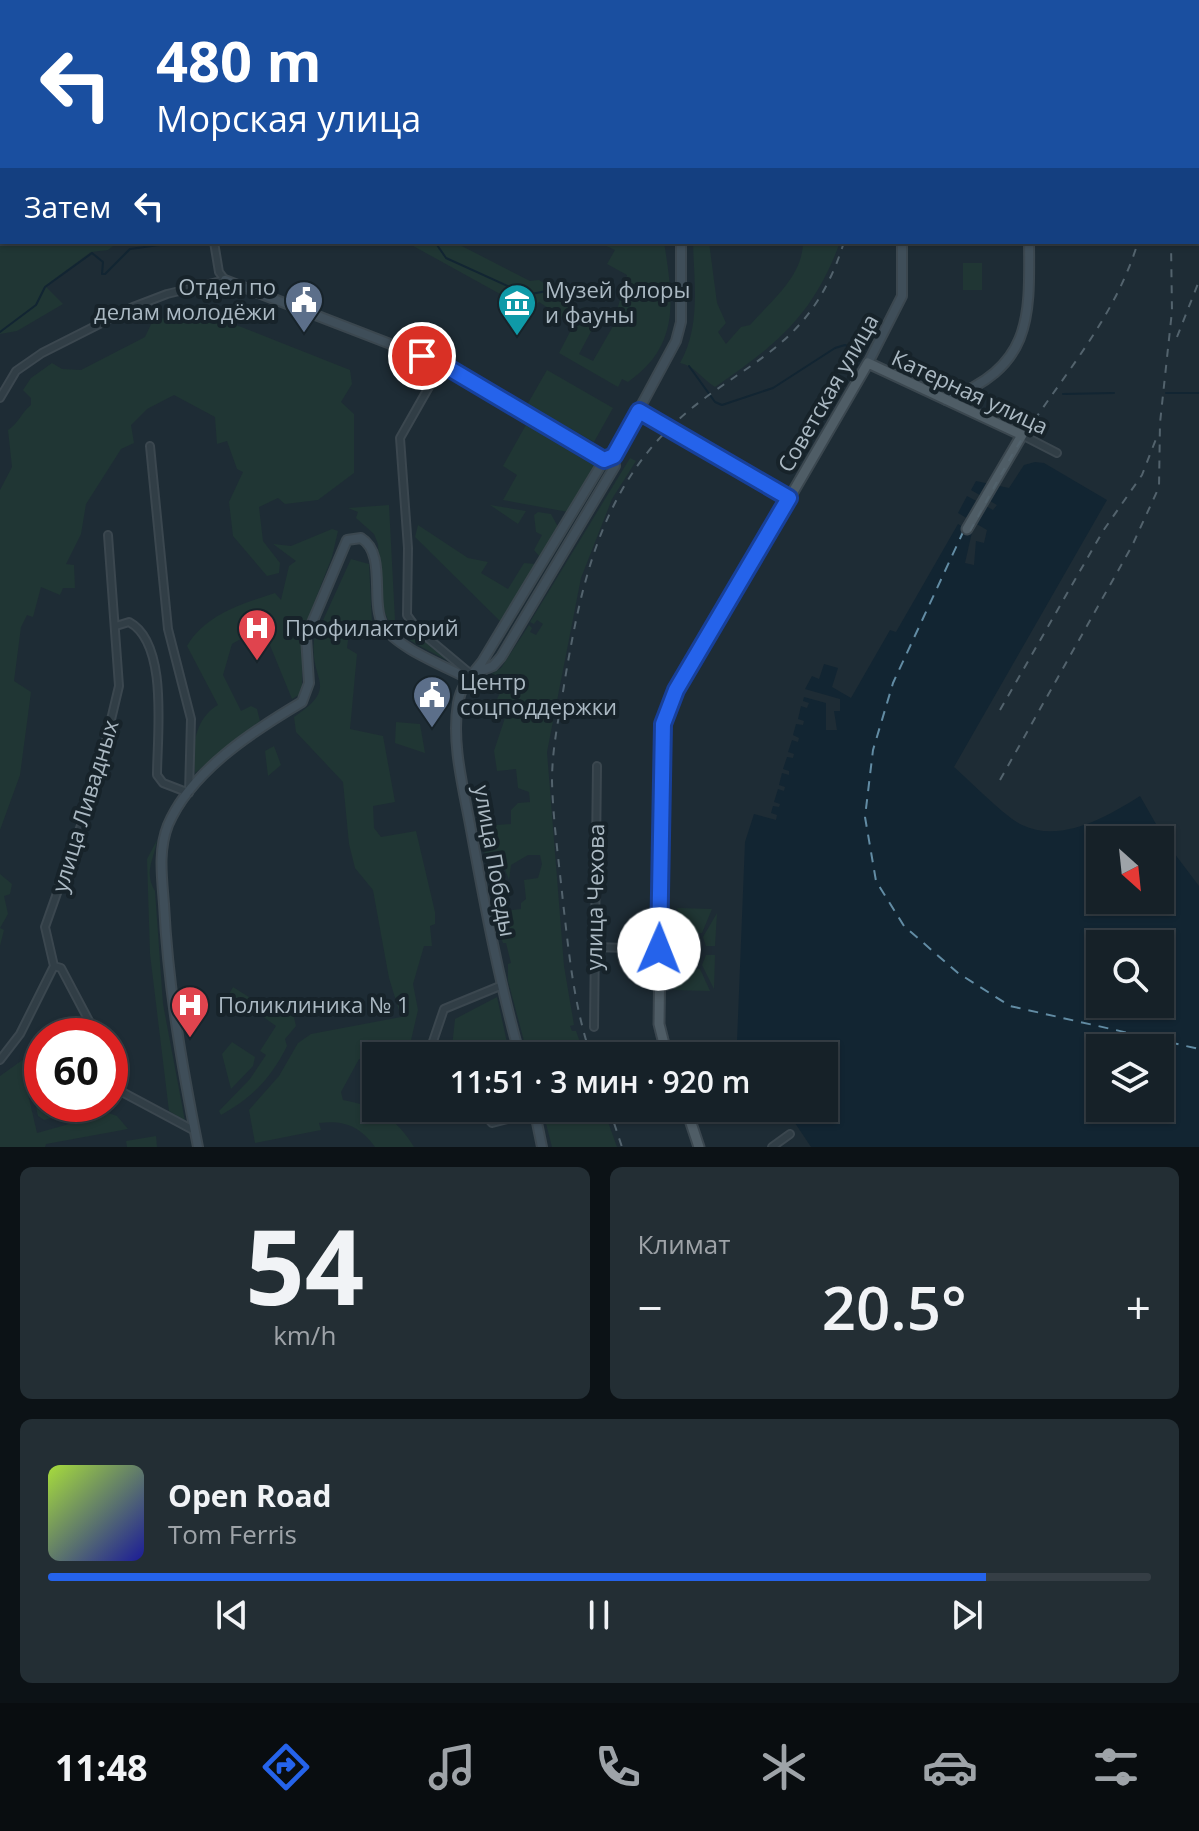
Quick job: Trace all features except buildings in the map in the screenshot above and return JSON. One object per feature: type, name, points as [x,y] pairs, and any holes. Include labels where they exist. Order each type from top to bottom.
[{"type":"main road","name":"Катерная улица","points":[[868,363],[1022,435]]},
{"type":"main road","name":"Советская улица","points":[[664,1042],[659,1024],[663,724],[676,690],[868,363]]},
{"type":"main road","points":[[967,529],[1022,435]]},
{"type":"main road","points":[[691,1122],[699,1147]]},
{"type":"street","points":[[214,244],[219,272],[225,280],[442,364],[609,458]]},
{"type":"street","name":"улица Победы","points":[[516,1042],[500,986],[457,742],[458,703],[470,676],[639,411],[679,332],[681,244]]},
{"type":"street","name":"Советская улица","points":[[868,363],[902,296],[902,244]]},
{"type":"street","points":[[946,400],[990,374],[1005,361],[1022,338],[1028,318],[1029,244]]},
{"type":"street","points":[[0,398],[16,371],[42,353],[133,307],[167,294],[225,280]]},
{"type":"street","points":[[442,364],[400,438],[408,548],[407,615],[417,629],[470,676]]},
{"type":"street","points":[[639,411],[789,498]]},
{"type":"street","name":"Катерная улица","points":[[1022,435],[1057,453]]},
{"type":"street","points":[[150,446],[168,629],[191,719],[189,793]]},
{"type":"street","name":"улица Победы","points":[[470,676],[493,666],[501,657],[615,466],[609,458]]},
{"type":"street","name":"улица Ливадных","points":[[87,1018],[58,967],[45,927],[102,761],[119,686],[108,535]]},
{"type":"street","points":[[198,1147],[170,992],[162,850],[169,823],[189,793],[233,749],[302,702],[309,683],[306,637],[343,546],[354,537],[367,542],[371,548],[384,627],[401,642],[470,676]]},
{"type":"street","points":[[116,626],[129,622],[141,628],[148,639],[157,690],[157,775],[163,783],[189,793]]},
{"type":"street","name":"улица Чехова","points":[[594,1027],[599,827],[597,766]]},
{"type":"street","points":[[594,947],[659,949]]},
{"type":"street","points":[[0,1060],[20,1034],[58,967]]},
{"type":"street","points":[[433,1042],[444,1009],[500,986]]},
{"type":"street","points":[[128,1095],[195,1131]]},
{"type":"street","points":[[537,1122],[542,1147]]},
{"type":"street","points":[[772,1147],[790,1134]]},
{"type":"green space","points":[[0,244],[116,244],[108,250],[91,252],[45,286],[63,304],[17,331],[0,334]]},
{"type":"green space","points":[[410,244],[458,244],[530,281],[539,280],[576,304],[566,320],[539,302],[529,310]]},
{"type":"green space","points":[[602,244],[664,244],[671,302],[665,336],[657,353],[645,368],[628,382],[622,379],[618,387],[559,353],[583,307],[593,316],[595,324],[579,354],[593,361],[612,328],[627,275],[607,264],[615,250]]},
{"type":"green space","points":[[693,244],[709,244],[717,303],[726,323],[718,332],[726,344],[741,327],[750,325],[792,277],[803,244],[839,244],[818,289],[791,326],[757,357],[715,387],[680,363],[691,334],[695,289]]},
{"type":"green space","points":[[963,263],[982,263],[982,290],[963,290]]},
{"type":"green space","points":[[209,310],[226,321],[350,370],[352,384],[341,402],[354,414],[354,473],[318,500],[285,504],[278,498],[259,507],[263,541],[280,563],[279,573],[267,576],[233,536],[229,502],[243,472],[237,469],[227,441],[217,444],[215,417],[174,395],[147,409],[131,425],[134,443],[121,449],[86,504],[81,534],[66,564],[74,565],[75,588],[63,588],[60,595],[41,587],[33,617],[27,615],[21,627],[14,681],[31,692],[20,775],[0,830],[0,490],[12,467],[8,430],[31,405],[31,398],[23,390],[31,378],[52,363],[62,369],[81,370],[145,337],[153,320]]},
{"type":"green space","points":[[547,370],[613,408],[594,442],[527,405]]},
{"type":"green space","points":[[527,423],[597,463],[568,512],[503,500],[517,475],[503,466]]},
{"type":"green space","points":[[630,458],[636,461],[612,499],[581,578],[547,752],[564,966],[574,1025],[570,1026],[572,1031],[576,1031],[580,1042],[524,1042],[508,981],[508,964],[511,963],[495,919],[503,911],[521,909],[521,903],[526,899],[524,880],[538,878],[542,864],[540,855],[528,855],[511,865],[509,880],[499,854],[485,856],[481,826],[511,824],[511,810],[518,803],[530,802],[529,792],[518,788],[516,769],[497,771],[494,751],[506,715],[493,708],[504,684],[490,675],[501,668],[529,625],[532,628],[530,632],[536,635],[543,624],[537,620],[534,624],[530,622]]},
{"type":"green space","points":[[389,505],[395,620],[408,639],[389,621],[384,609],[378,544],[374,534],[356,518],[358,512],[348,508]]},
{"type":"green space","points":[[490,505],[526,511],[518,524]]},
{"type":"green space","points":[[538,512],[551,514],[558,527],[540,557],[534,550],[542,535],[536,532],[534,515]]},
{"type":"green space","points":[[418,525],[468,558],[488,562],[481,573],[508,589],[524,563],[536,564],[500,621],[415,537]]},
{"type":"green space","points":[[332,529],[338,531],[332,557],[302,634],[302,693],[292,699],[265,633],[251,633],[232,644],[223,675],[241,711],[251,706],[257,709],[260,721],[195,773],[196,734],[204,718],[218,705],[187,646],[204,626],[226,612],[275,593],[281,600],[289,566],[296,561],[273,544],[291,546]]},
{"type":"green space","points":[[351,559],[369,564],[372,623],[349,633],[347,648],[357,654],[350,729],[383,736],[395,802],[373,806],[374,828],[381,837],[416,831],[435,912],[435,924],[430,926],[432,946],[424,946],[413,984],[418,1010],[411,1042],[362,1042],[362,1059],[359,1059],[341,1092],[343,1100],[362,1105],[362,1122],[394,1122],[414,1147],[375,1147],[357,1129],[328,1122],[319,1123],[321,1130],[255,1143],[249,1110],[279,1076],[298,1043],[311,1034],[401,1017],[389,978],[373,890],[355,868],[349,844],[343,782],[296,732],[294,717],[308,706],[320,690],[314,640]]},
{"type":"green space","points":[[417,633],[457,660],[455,664],[408,639]]},
{"type":"green space","points":[[396,722],[420,724],[425,753],[395,743]]},
{"type":"green space","points":[[274,746],[281,765],[268,776],[265,751]]},
{"type":"green space","points":[[157,840],[150,877],[155,891],[163,1004],[185,1121],[169,1111],[150,954],[147,859]]},
{"type":"green space","points":[[0,874],[12,884],[10,894],[4,896],[8,914],[0,928]]},
{"type":"green space","points":[[677,908],[712,909],[702,933],[686,933]]},
{"type":"green space","points":[[717,913],[715,946],[706,946],[703,937]]},
{"type":"green space","points":[[706,955],[715,955],[714,989],[702,965]]},
{"type":"green space","points":[[686,968],[700,969],[710,991],[674,990]]},
{"type":"green space","points":[[233,987],[273,1012],[292,1009],[296,1026],[285,1039],[287,1046],[268,1077],[252,1094],[221,1115],[219,1111],[250,1079],[266,1055],[260,1051],[276,1026],[244,1003],[217,1016]]},
{"type":"green space","points":[[497,997],[507,1042],[453,1042],[455,1019]]},
{"type":"green space","points":[[232,1042],[255,1057],[253,1066],[231,1089],[222,1054]]},
{"type":"green space","points":[[24,1059],[24,1122],[34,1122],[37,1133],[76,1122],[122,1122],[128,1129],[46,1144],[45,1147],[0,1147],[0,1076]]},
{"type":"green space","points":[[546,1122],[608,1122],[617,1147],[552,1147]]},
{"type":"green space","points":[[156,1136],[157,1147],[127,1147],[126,1141]]},
{"type":"water","points":[[1044,463],[1107,500],[954,767],[1006,814],[1022,825],[1037,830],[1052,831],[1084,825],[1140,796],[1157,826],[1086,826],[1086,914],[1174,914],[1174,853],[1199,886],[1199,1147],[811,1147],[794,1122],[838,1122],[838,1042],[737,1042],[745,842],[754,814],[776,820],[777,815],[771,813],[773,806],[779,807],[780,804],[774,802],[778,789],[784,791],[785,787],[779,785],[782,773],[789,775],[789,771],[783,769],[787,757],[793,758],[794,754],[788,752],[792,740],[798,742],[799,738],[793,735],[796,724],[803,725],[804,721],[798,719],[801,706],[807,708],[809,703],[803,701],[804,697],[826,703],[826,730],[837,730],[834,711],[840,711],[840,699],[805,689],[812,676],[819,679],[824,664],[838,668],[832,687],[851,698],[890,630],[896,632],[958,524],[972,532],[965,563],[974,565],[976,541],[984,543],[987,530],[958,513],[967,496],[993,510],[997,505],[971,490],[976,481],[1009,488],[1024,465]]},
{"type":"waterway","points":[[0,332],[36,305],[45,287],[92,253],[103,262],[102,274],[105,274],[130,249],[166,244]]},
{"type":"waterway","points":[[436,244],[446,258],[510,287],[531,294],[552,290],[566,296]]},
{"type":"waterway","points":[[689,366],[715,402],[722,405],[773,388],[835,348],[845,345],[857,351]]},
{"type":"waterway","points":[[1063,394],[1114,393]]},
{"type":"waterway","points":[[1166,393],[1199,393]]},
{"type":"ferry route","points":[[964,530],[893,683],[873,750],[865,817],[876,881],[904,926],[958,973],[1010,1006],[1199,1049]]},
{"type":"railway","points":[[587,1042],[570,960],[552,781],[555,742],[571,647],[594,552],[620,494],[658,440],[685,414],[788,337],[828,282],[843,244]]},
{"type":"railway","points":[[970,531],[1021,441],[1105,316],[1137,244]]},
{"type":"railway","points":[[1000,780],[1132,546],[1159,487],[1160,423],[1172,311],[1171,244]]},
{"type":"railway","points":[[1177,337],[1199,281]]},
{"type":"railway","points":[[1000,710],[1103,531],[1142,475],[1156,439]]},
{"type":"railway","points":[[614,1122],[622,1147]]},
{"type":"place","name":"Отдел по делам молодёжи","points":[[304,334]]},
{"type":"place","name":"Музей флоры и фауны","points":[[517,337]]},
{"type":"place","name":"Профилакторий","points":[[257,662]]},
{"type":"place","name":"Центр соцподдержки","points":[[432,729]]},
{"type":"place","name":"Поликлиника № 1","points":[[190,1039]]},
{"type":"route","points":[[422,356],[442,364],[604,460],[614,456],[639,411],[789,498],[676,690],[663,724],[659,949]]}]
